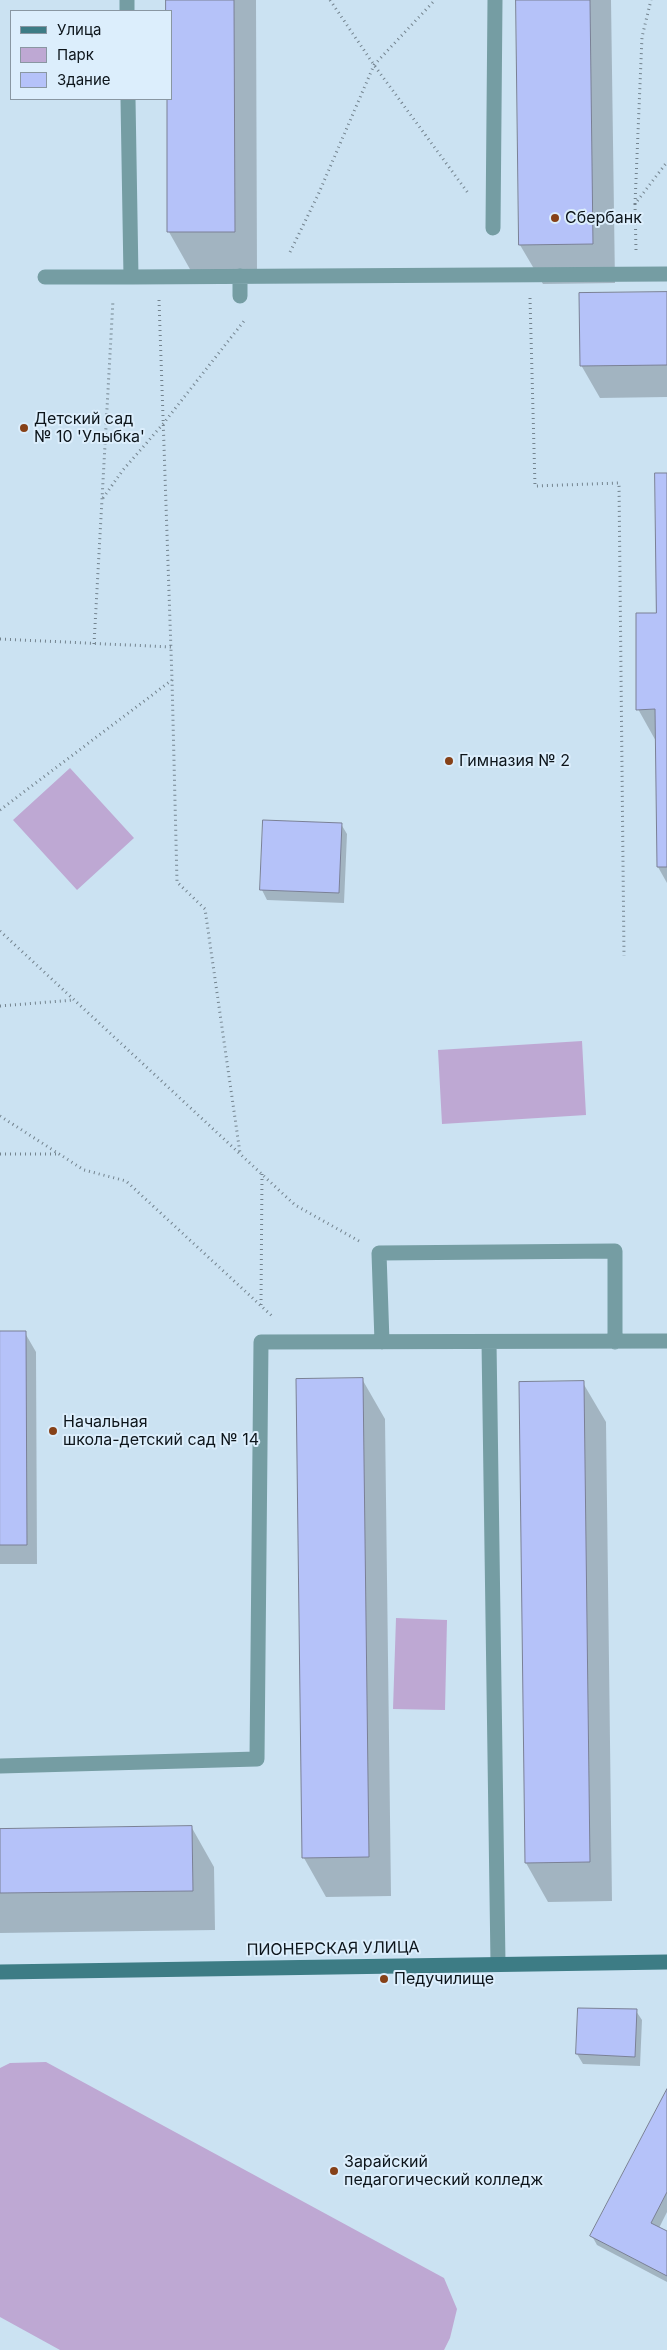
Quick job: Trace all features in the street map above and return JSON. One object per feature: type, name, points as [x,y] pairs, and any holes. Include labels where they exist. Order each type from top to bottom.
[{"type":"main road","name":"ПИОНЕРСКАЯ УЛИЦА","points":[[0,1972],[498,1963],[667,1962]]},
{"type":"lane","points":[[493,228],[495,0]]},
{"type":"lane","points":[[128,100],[131,277]]},
{"type":"lane","points":[[45,277],[667,274]]},
{"type":"lane","points":[[240,276],[240,296]]},
{"type":"lane","points":[[382,1342],[379,1253],[615,1251],[615,1342]]},
{"type":"lane","points":[[0,1766],[257,1759],[261,1342],[667,1341]]},
{"type":"lane","points":[[489,1342],[498,1963]]},
{"type":"path","points":[[330,0],[374,65],[493,228]]},
{"type":"path","points":[[637,274],[635,204],[642,36],[651,0]]},
{"type":"path","points":[[635,204],[667,162]]},
{"type":"path","points":[[530,275],[535,486],[619,483],[624,956]]},
{"type":"path","points":[[94,644],[114,277]]},
{"type":"path","points":[[159,299],[177,882],[205,909],[240,1153]]},
{"type":"path","points":[[0,639],[171,647]]},
{"type":"path","points":[[0,810],[172,680]]},
{"type":"path","points":[[0,931],[295,1205],[379,1253]]},
{"type":"path","points":[[0,1006],[75,1000]]},
{"type":"path","points":[[0,1116],[84,1170],[126,1181],[300,1342]]},
{"type":"path","points":[[0,1154],[59,1154]]},
{"type":"path","points":[[261,1306],[262,1173]]},
{"type":"green space","points":[[70,768],[134,838],[77,890],[13,820]]},
{"type":"green space","points":[[582,1041],[586,1115],[442,1124],[438,1050]]},
{"type":"green space","points":[[396,1618],[447,1620],[445,1710],[393,1709]]},
{"type":"green space","points":[[46,2062],[444,2278],[457,2309],[450,2338],[444,2350],[60,2350],[0,2317],[0,2068],[10,2063]]},
{"type":"building","points":[[166,0],[234,0],[235,232],[167,232],[167,100],[172,100],[172,10],[166,10]]},
{"type":"building","points":[[516,0],[590,0],[593,244],[519,245]]},
{"type":"building","points":[[667,292],[667,365],[580,366],[579,293]]},
{"type":"building","points":[[655,473],[667,473],[667,867],[657,867],[655,709],[636,710],[636,613],[656,613]]},
{"type":"building","points":[[263,820],[342,823],[339,893],[260,890]]},
{"type":"building","points":[[0,1331],[26,1331],[27,1545],[0,1545]]},
{"type":"building","points":[[363,1378],[369,1857],[302,1858],[296,1379]]},
{"type":"building","points":[[584,1381],[590,1862],[525,1863],[519,1382]]},
{"type":"building","points":[[192,1826],[193,1891],[0,1893],[0,1829]]},
{"type":"building","points":[[578,2008],[637,2009],[635,2057],[576,2054]]},
{"type":"building","points":[[667,2089],[667,2192],[651,2223],[667,2231],[667,2276],[590,2236]]},
{"type":"place","name":"Сбербанк","points":[[555,218]]},
{"type":"place","name":"Детский сад № 10 'Улыбка'","points":[[24,428]]},
{"type":"place","name":"Гимназия № 2","points":[[449,761]]},
{"type":"place","name":"Начальная школа-детский сад № 14","points":[[53,1431]]},
{"type":"place","name":"Педучилище","points":[[384,1979]]},
{"type":"place","name":"Зарайский педагогический колледж","points":[[334,2171]]}]
